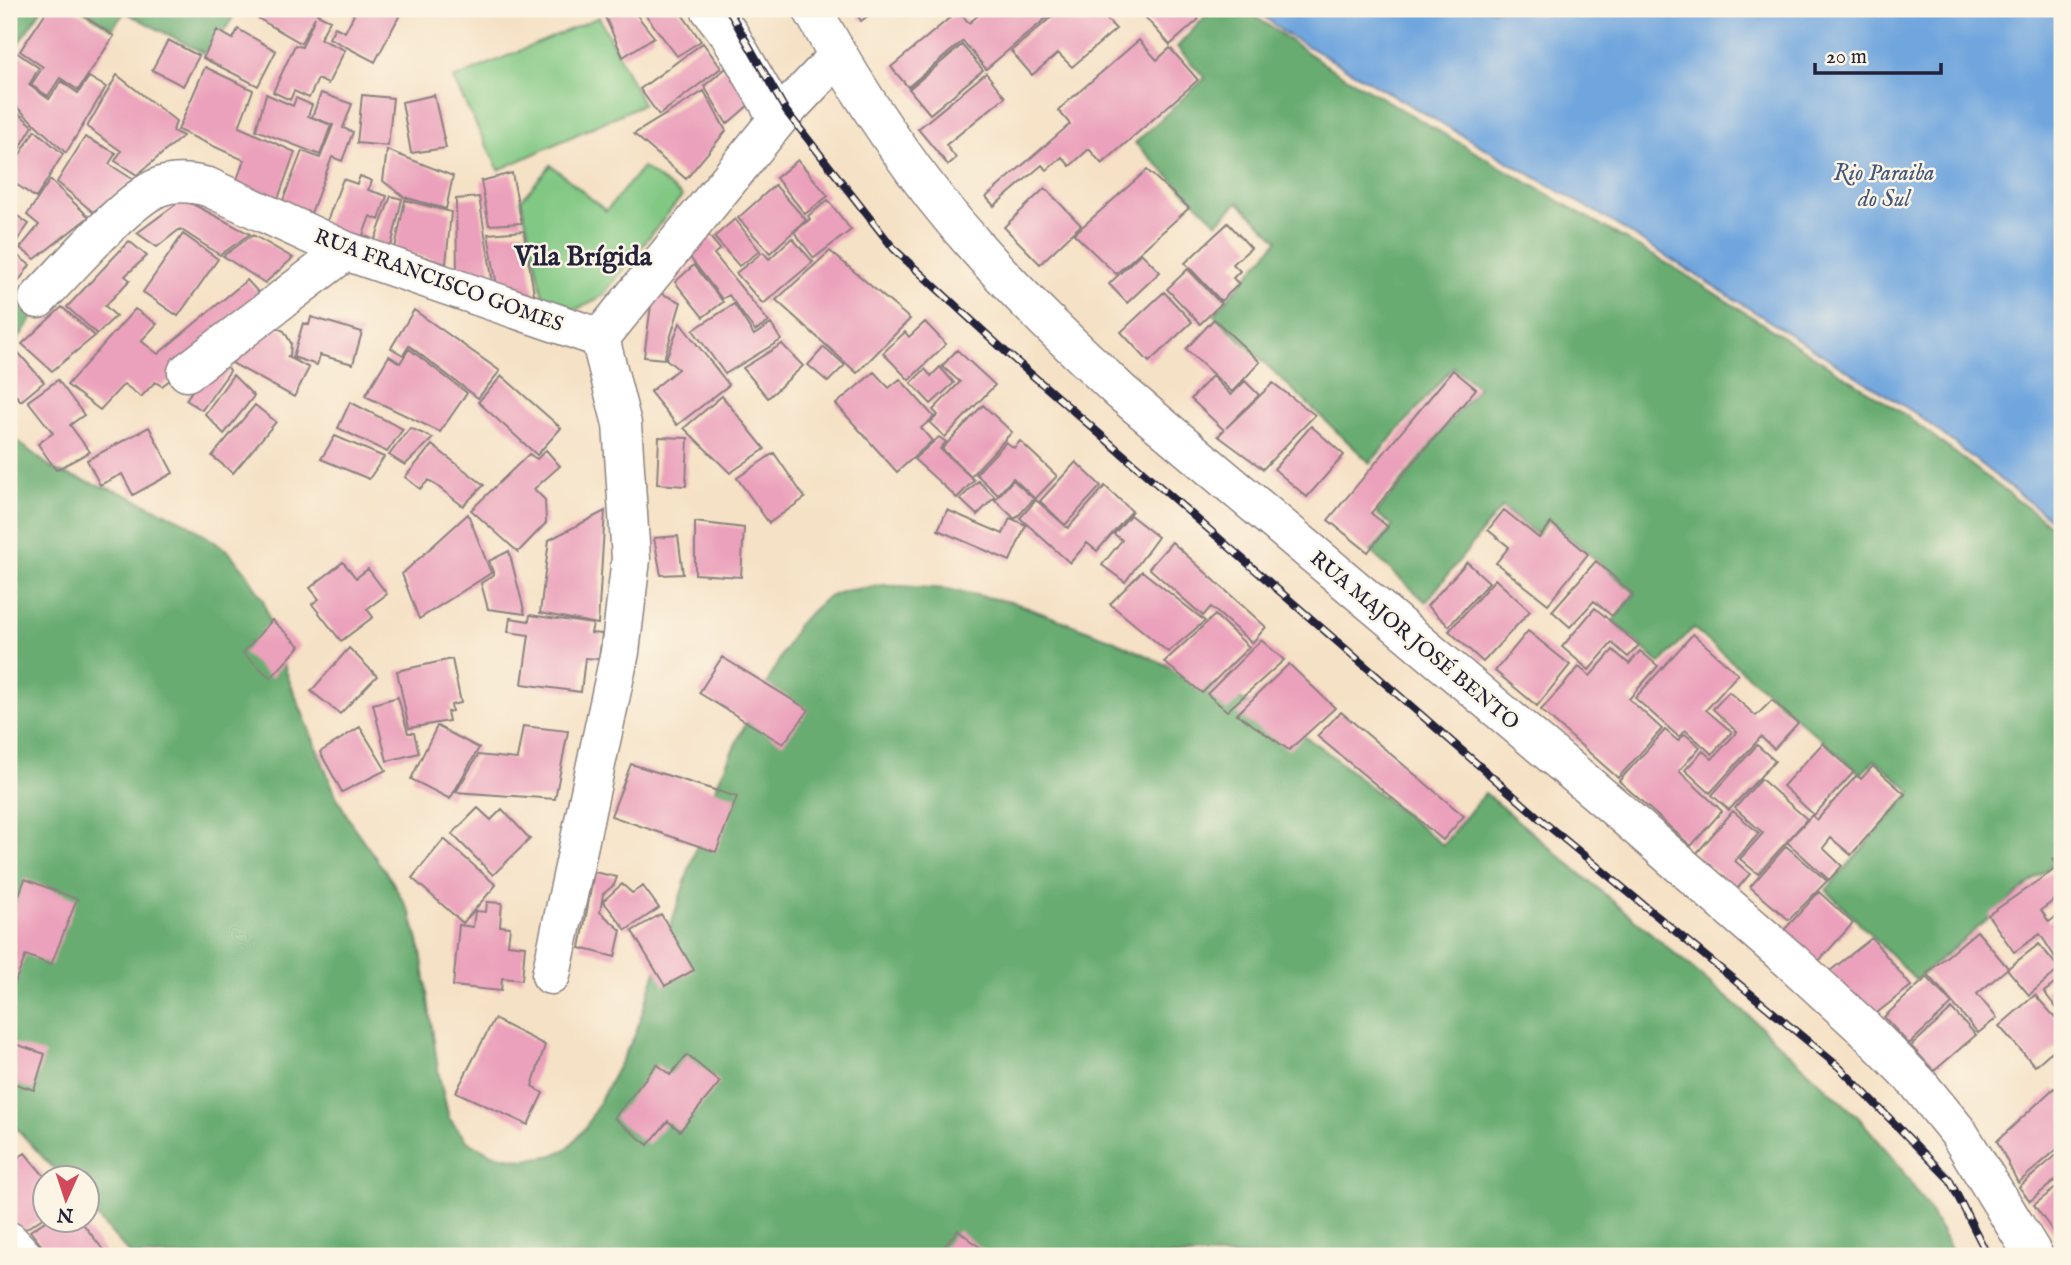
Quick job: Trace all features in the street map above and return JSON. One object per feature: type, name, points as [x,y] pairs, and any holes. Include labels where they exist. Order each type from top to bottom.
[{"type":"street","points":[[710,9],[729,34],[778,119]]},
{"type":"street","name":"RUA MAJOR JOSÉ BENTO","points":[[812,9],[838,56],[919,174],[977,248],[1047,322],[1121,392],[1613,806],[1791,961],[1865,1030],[1917,1082],[1958,1132],[2034,1256]]},
{"type":"street","points":[[551,975],[620,652],[631,559],[622,424],[600,338],[778,119],[838,56]]},
{"type":"street","name":"RUA FRANCISCO GOMES","points":[[38,299],[136,201],[161,186],[178,183],[208,187],[346,251],[600,338]]},
{"type":"street","points":[[187,372],[346,251]]},
{"type":"street","points":[[9,1241],[23,1256]]},
{"type":"green space","points":[[9,9],[42,9],[9,57]]},
{"type":"green space","points":[[81,9],[238,9],[209,56],[125,12],[112,29]]},
{"type":"green space","points":[[1212,9],[1244,9],[1329,67],[1680,271],[1904,414],[2062,534],[2062,856],[1916,980],[1826,890],[1912,792],[1875,760],[1861,774],[1693,628],[1660,664],[1613,621],[1635,593],[1549,520],[1537,535],[1502,507],[1426,602],[1371,552],[1393,526],[1376,513],[1478,387],[1453,367],[1370,463],[1214,315],[1278,240],[1238,202],[1217,223],[1135,143],[1205,78],[1177,47]]},
{"type":"green space","points":[[599,17],[643,104],[499,170],[453,79]]},
{"type":"green space","points":[[551,165],[606,211],[643,167],[682,196],[603,295],[576,309],[547,313],[521,200]]},
{"type":"green space","points":[[9,295],[36,312],[9,353]]},
{"type":"green space","points":[[9,435],[56,471],[122,493],[185,522],[228,551],[246,572],[263,600],[289,680],[337,798],[353,826],[392,881],[411,915],[421,952],[439,1076],[449,1118],[467,1141],[492,1154],[524,1160],[554,1155],[568,1148],[586,1127],[635,1035],[717,784],[798,624],[826,598],[844,591],[883,585],[947,589],[1015,603],[1115,641],[1267,712],[1322,748],[1443,845],[1485,793],[1750,1017],[1859,1118],[1895,1160],[1930,1211],[1955,1256],[132,1256],[102,1223],[102,1164],[49,1164],[9,1120]]},
{"type":"water","name":"Rio Paraiba do Sul","points":[[1255,9],[2062,9],[2062,528],[1918,415],[1601,215],[1283,32]]},
{"type":"building","points":[[48,9],[73,9],[114,36],[78,90],[60,78],[48,96],[31,85],[43,67],[20,51]]},
{"type":"building","points":[[242,9],[320,9],[317,14],[330,20],[320,39],[345,50],[328,84],[318,79],[309,98],[294,91],[290,100],[273,92],[295,45],[302,47],[315,17],[301,43]]},
{"type":"building","points":[[347,9],[403,9],[375,62],[329,38],[335,27],[345,32],[354,15]]},
{"type":"building","points":[[605,9],[632,9],[654,37],[623,57],[603,12]]},
{"type":"building","points":[[641,9],[678,9],[701,41],[677,56]]},
{"type":"building","points":[[854,9],[877,9],[861,21]]},
{"type":"building","points":[[986,9],[1057,9],[986,69],[963,41],[908,87],[891,67],[958,11],[969,23]]},
{"type":"building","points":[[1061,9],[1112,9],[1104,16],[1116,29],[1072,67],[1058,53],[1032,75],[1011,51]]},
{"type":"building","points":[[1138,9],[1189,9],[1199,19],[1170,45]]},
{"type":"building","points":[[238,29],[276,51],[258,86],[203,58],[217,30],[233,39]]},
{"type":"building","points":[[168,40],[199,56],[183,86],[152,70]]},
{"type":"building","points":[[1139,40],[1157,60],[1170,48],[1198,80],[1102,164],[1089,149],[1070,166],[1062,157],[1047,170],[1042,165],[994,206],[986,197],[1070,124],[1058,110]]},
{"type":"building","points":[[703,43],[721,68],[659,115],[640,89]]},
{"type":"building","points":[[962,45],[983,70],[930,114],[909,89]]},
{"type":"building","points":[[16,52],[39,68],[29,85],[49,99],[61,81],[78,93],[89,77],[106,87],[66,153],[9,100],[9,63]]},
{"type":"building","points":[[205,67],[253,90],[239,127],[295,152],[275,207],[233,191],[244,160],[178,130]]},
{"type":"building","points":[[726,68],[750,104],[727,124],[704,86]]},
{"type":"building","points":[[986,73],[1005,97],[946,145],[956,158],[948,165],[918,129]]},
{"type":"building","points":[[117,75],[176,121],[173,131],[183,136],[137,175],[115,161],[121,151],[87,127]]},
{"type":"building","points":[[704,91],[726,131],[686,179],[634,134]]},
{"type":"building","points":[[321,93],[352,104],[343,128],[353,132],[342,161],[332,157],[311,213],[282,203],[302,151],[320,158],[333,125],[312,117]]},
{"type":"building","points":[[266,94],[293,106],[296,98],[312,105],[308,116],[331,125],[320,155],[256,130]]},
{"type":"building","points":[[362,95],[393,98],[388,146],[357,143]]},
{"type":"building","points":[[434,95],[446,148],[411,153],[402,102]]},
{"type":"building","points":[[9,105],[33,126],[9,166]]},
{"type":"building","points":[[35,130],[63,154],[36,198],[9,179],[9,172]]},
{"type":"building","points":[[85,137],[116,153],[109,164],[134,180],[93,212],[57,182]]},
{"type":"building","points":[[387,150],[453,176],[446,209],[404,197],[383,181]]},
{"type":"building","points":[[798,160],[828,196],[805,214],[776,178]]},
{"type":"building","points":[[1147,170],[1189,208],[1116,274],[1074,234]]},
{"type":"building","points":[[512,173],[522,223],[489,225],[481,181]]},
{"type":"building","points":[[360,176],[372,181],[368,190],[387,196],[379,220],[370,216],[363,235],[370,238],[368,245],[324,229],[343,179],[357,184]]},
{"type":"building","points":[[50,180],[89,217],[35,259],[20,248],[39,225],[27,215]]},
{"type":"building","points":[[775,185],[806,220],[770,253],[738,218]]},
{"type":"building","points":[[1045,188],[1081,225],[1040,264],[1004,227]]},
{"type":"building","points":[[391,196],[402,199],[391,247],[374,242]]},
{"type":"building","points":[[479,197],[494,290],[457,274],[456,199]]},
{"type":"building","points":[[183,199],[250,234],[220,255],[180,229],[157,247],[137,233]]},
{"type":"building","points":[[405,200],[451,212],[446,264],[395,248]]},
{"type":"building","points":[[828,200],[851,230],[814,258],[794,232]]},
{"type":"building","points":[[9,210],[29,224],[10,250],[30,265],[9,295]]},
{"type":"building","points":[[735,219],[760,251],[739,266],[714,237]]},
{"type":"building","points":[[1228,223],[1251,248],[1233,264],[1240,271],[1233,278],[1239,284],[1221,301],[1185,263]]},
{"type":"building","points":[[524,231],[535,300],[499,298],[488,234]]},
{"type":"building","points":[[705,231],[720,249],[714,254],[769,322],[755,331],[729,295],[722,299],[682,247]]},
{"type":"building","points":[[183,234],[218,259],[178,316],[143,292]]},
{"type":"building","points":[[253,235],[293,258],[265,283],[223,256]]},
{"type":"building","points":[[792,238],[813,262],[763,304],[736,273],[763,252],[769,259]]},
{"type":"building","points":[[129,241],[147,256],[125,276],[130,280],[105,306],[116,316],[97,334],[67,307]]},
{"type":"building","points":[[830,251],[910,319],[857,373],[776,300]]},
{"type":"building","points":[[1141,253],[1160,272],[1127,303],[1109,284]]},
{"type":"building","points":[[694,265],[723,302],[703,317],[675,282]]},
{"type":"building","points":[[1188,269],[1221,304],[1200,324],[1167,289]]},
{"type":"building","points":[[247,280],[268,303],[162,386],[155,382],[141,397],[124,384],[100,410],[67,385],[135,309],[157,324],[141,341],[158,354]]},
{"type":"building","points":[[653,290],[681,302],[664,359],[644,357]]},
{"type":"building","points":[[1164,292],[1192,322],[1149,362],[1121,332]]},
{"type":"building","points":[[734,304],[754,335],[771,324],[781,340],[725,374],[693,330]]},
{"type":"building","points":[[62,307],[95,336],[52,371],[22,344]]},
{"type":"building","points":[[414,310],[500,371],[478,398],[409,346],[403,355],[391,348]]},
{"type":"building","points":[[311,317],[362,332],[353,364],[320,355],[317,365],[293,357],[303,323],[309,325]]},
{"type":"building","points":[[1214,319],[1260,362],[1232,392],[1186,349]]},
{"type":"building","points":[[260,320],[284,331],[291,343],[290,356],[287,356],[309,368],[294,397],[230,362]]},
{"type":"building","points":[[925,322],[946,344],[909,380],[883,353],[905,332],[909,337]]},
{"type":"building","points":[[680,323],[729,385],[677,425],[650,392],[678,369],[666,359]]},
{"type":"building","points":[[9,342],[44,382],[21,401],[14,393],[9,397]]},
{"type":"building","points":[[782,344],[803,366],[768,398],[743,368]]},
{"type":"building","points":[[824,347],[845,365],[828,382],[808,365]]},
{"type":"building","points":[[409,349],[467,393],[440,432],[365,396],[389,356],[400,363]]},
{"type":"building","points":[[957,350],[995,385],[945,437],[930,423],[938,415],[933,410],[960,382],[942,366]]},
{"type":"building","points":[[216,354],[230,371],[202,410],[186,400]]},
{"type":"building","points":[[940,367],[954,383],[931,404],[911,383],[925,369],[931,376]]},
{"type":"building","points":[[1453,370],[1476,389],[1371,513],[1388,527],[1368,552],[1328,520]]},
{"type":"building","points":[[874,372],[889,388],[900,379],[934,417],[921,428],[932,441],[897,472],[836,404]]},
{"type":"building","points":[[233,375],[254,396],[224,434],[205,414]]},
{"type":"building","points":[[502,376],[561,428],[537,455],[478,402]]},
{"type":"building","points":[[1212,376],[1231,395],[1245,381],[1259,395],[1226,428],[1273,383],[1315,415],[1263,469],[1218,436],[1224,430],[1191,399]]},
{"type":"building","points":[[58,380],[84,415],[70,425],[90,452],[56,470],[38,444],[53,433],[28,401]]},
{"type":"building","points":[[722,396],[765,449],[730,473],[684,428]]},
{"type":"building","points":[[350,402],[403,429],[387,452],[338,428]]},
{"type":"building","points":[[255,405],[276,422],[233,473],[212,456]]},
{"type":"building","points":[[983,405],[1012,432],[971,476],[942,449]]},
{"type":"building","points":[[1311,426],[1344,455],[1307,497],[1274,469]]},
{"type":"building","points":[[149,427],[173,473],[133,495],[122,474],[100,485],[87,460]]},
{"type":"building","points":[[410,428],[433,438],[405,465],[389,455]]},
{"type":"building","points":[[335,436],[384,457],[369,479],[321,459]]},
{"type":"building","points":[[659,437],[688,438],[686,486],[657,484]]},
{"type":"building","points":[[939,437],[946,442],[940,449],[974,480],[957,498],[914,459]]},
{"type":"building","points":[[1020,441],[1057,476],[1035,499],[1013,478],[998,495],[976,474],[1006,442],[1014,448]]},
{"type":"building","points":[[432,445],[484,485],[463,506],[429,480],[420,489],[405,477]]},
{"type":"building","points":[[546,450],[560,466],[534,489],[545,500],[546,523],[518,552],[471,510],[529,454],[537,459]]},
{"type":"building","points":[[774,453],[805,498],[769,523],[737,478]]},
{"type":"building","points":[[1076,462],[1101,486],[1065,525],[1040,501]]},
{"type":"building","points":[[1013,480],[1034,499],[1015,519],[995,500]]},
{"type":"building","points":[[978,481],[995,497],[977,515],[960,499]]},
{"type":"building","points":[[1105,486],[1132,511],[1097,551],[1087,543],[1070,563],[1020,518],[1036,500],[1068,528]]},
{"type":"building","points":[[947,510],[1003,534],[1010,518],[1026,525],[1010,561],[938,530]]},
{"type":"building","points":[[1504,510],[1539,538],[1551,523],[1588,554],[1548,604],[1496,563],[1509,547],[1488,530]]},
{"type":"building","points":[[605,511],[598,624],[540,613],[549,540]]},
{"type":"building","points":[[468,514],[491,573],[419,619],[402,574]]},
{"type":"building","points":[[1130,515],[1158,537],[1125,582],[1102,565],[1122,540],[1114,534]]},
{"type":"building","points":[[695,522],[744,528],[741,577],[695,574]]},
{"type":"building","points":[[678,536],[683,574],[661,575],[654,538]]},
{"type":"building","points":[[1172,542],[1266,627],[1252,643],[1211,607],[1203,616],[1149,568]]},
{"type":"building","points":[[509,551],[525,614],[488,609],[481,583],[494,575],[489,561]]},
{"type":"building","points":[[1596,561],[1633,594],[1612,616],[1594,601],[1570,627],[1552,611]]},
{"type":"building","points":[[343,562],[356,578],[368,569],[387,594],[367,609],[373,617],[341,641],[312,604],[319,599],[310,588]]},
{"type":"building","points":[[1467,562],[1489,582],[1449,626],[1427,606]]},
{"type":"building","points":[[1142,571],[1205,621],[1168,652],[1110,604]]},
{"type":"building","points":[[1495,579],[1530,611],[1483,662],[1449,631]]},
{"type":"building","points":[[1595,608],[1639,645],[1628,657],[1612,643],[1589,670],[1562,647]]},
{"type":"building","points":[[530,615],[593,624],[591,633],[602,634],[599,659],[585,658],[581,692],[522,684],[529,635],[508,632],[510,618],[529,621]]},
{"type":"building","points":[[1215,615],[1249,647],[1202,693],[1164,662]]},
{"type":"building","points":[[272,620],[300,646],[271,678],[243,653]]},
{"type":"building","points":[[1528,631],[1570,665],[1537,706],[1495,671]]},
{"type":"building","points":[[1693,634],[1738,674],[1706,710],[1732,732],[1712,754],[1685,730],[1679,737],[1635,698]]},
{"type":"building","points":[[1261,640],[1284,660],[1227,711],[1207,694]]},
{"type":"building","points":[[349,648],[377,676],[340,714],[311,691]]},
{"type":"building","points":[[1613,650],[1629,664],[1640,651],[1658,666],[1629,699],[1662,729],[1618,778],[1541,710],[1579,667],[1590,676]]},
{"type":"building","points":[[722,657],[809,710],[783,744],[699,693]]},
{"type":"building","points":[[452,659],[461,703],[451,705],[452,711],[447,712],[449,721],[409,728],[397,671]]},
{"type":"building","points":[[1289,664],[1335,708],[1289,750],[1237,714]]},
{"type":"building","points":[[1729,692],[1756,716],[1772,700],[1798,723],[1774,749],[1761,737],[1710,793],[1685,770],[1703,751],[1712,759],[1737,732],[1713,709]]},
{"type":"building","points":[[398,697],[408,733],[414,733],[419,753],[387,761],[373,704]]},
{"type":"building","points":[[1341,712],[1464,816],[1443,840],[1317,736]]},
{"type":"building","points":[[437,726],[479,748],[450,799],[411,779]]},
{"type":"building","points":[[523,726],[568,731],[555,799],[456,792],[478,755],[517,759]]},
{"type":"building","points":[[360,727],[386,770],[342,792],[320,752]]},
{"type":"building","points":[[1665,730],[1678,741],[1685,734],[1700,747],[1679,771],[1722,811],[1691,846],[1619,781]]},
{"type":"building","points":[[1823,743],[1854,772],[1814,815],[1783,786]]},
{"type":"building","points":[[1757,745],[1775,761],[1729,810],[1712,795]]},
{"type":"building","points":[[631,764],[737,797],[716,852],[611,816]]},
{"type":"building","points":[[1873,766],[1905,794],[1851,855],[1831,838],[1823,848],[1842,866],[1829,880],[1787,842],[1812,815],[1817,820],[1857,775],[1861,779]]},
{"type":"building","points":[[1761,779],[1807,819],[1758,874],[1740,859],[1763,833],[1735,808]]},
{"type":"building","points":[[478,808],[491,820],[502,809],[530,839],[493,875],[452,834]]},
{"type":"building","points":[[1733,811],[1759,833],[1735,861],[1750,874],[1737,889],[1696,854]]},
{"type":"building","points":[[444,839],[496,885],[463,923],[412,878]]},
{"type":"building","points":[[1786,846],[1827,881],[1789,920],[1750,887]]},
{"type":"building","points":[[2062,853],[2062,899],[2060,896],[2041,910],[2049,922],[2058,915],[2062,922],[2062,952],[2055,957],[2040,934],[2014,952],[1988,915],[2058,867],[2053,859]]},
{"type":"building","points":[[594,872],[617,877],[614,885],[603,894],[600,912],[621,930],[615,957],[580,948]]},
{"type":"building","points":[[25,879],[77,899],[51,965],[26,955],[13,987],[9,985],[9,921]]},
{"type":"building","points":[[622,884],[632,893],[643,886],[659,908],[626,930],[603,901]]},
{"type":"building","points":[[1819,892],[1853,923],[1818,962],[1783,931]]},
{"type":"building","points":[[487,902],[502,903],[500,926],[510,927],[508,944],[525,946],[522,980],[502,978],[501,991],[453,986],[459,925],[473,927],[475,911],[486,912]]},
{"type":"building","points":[[661,914],[694,970],[665,986],[632,931]]},
{"type":"building","points":[[1977,931],[2008,968],[1977,994],[1997,1018],[1978,1033],[1927,973]]},
{"type":"building","points":[[1872,938],[1911,986],[1869,1019],[1830,971]]},
{"type":"building","points":[[2039,944],[2060,969],[2029,995],[2007,969]]},
{"type":"building","points":[[1927,977],[1952,1004],[1909,1044],[1884,1017]]},
{"type":"building","points":[[2062,978],[2062,1015],[2044,992]]},
{"type":"building","points":[[2035,995],[2062,1025],[2062,1042],[2035,1066],[1999,1026]]},
{"type":"building","points":[[1952,1009],[1976,1035],[1934,1071],[1911,1046]]},
{"type":"building","points":[[494,1019],[545,1045],[532,1086],[543,1093],[528,1125],[456,1092]]},
{"type":"building","points":[[9,1042],[45,1054],[34,1090],[9,1082]]},
{"type":"building","points":[[687,1055],[720,1082],[680,1131],[668,1121],[648,1145],[614,1118],[657,1064],[670,1075]]},
{"type":"building","points":[[2054,1088],[2062,1097],[2062,1145],[2018,1183],[1997,1141]]},
{"type":"building","points":[[2060,1152],[2062,1175],[2030,1201],[2019,1187]]},
{"type":"building","points":[[25,1153],[34,1164],[32,1164],[32,1225],[22,1231],[9,1216],[9,1164]]},
{"type":"building","points":[[2062,1183],[2062,1244],[2034,1205]]},
{"type":"building","points":[[958,1230],[987,1253],[984,1256],[936,1256]]},
{"type":"building","points":[[32,1234],[91,1234],[108,1256],[50,1256]]},
{"type":"railway","points":[[728,9],[786,111],[894,249],[1007,353],[1546,824],[1839,1067],[1949,1179],[1988,1256]]},
{"type":"district","name":"Vila Brígida","points":[[583,255]]}]
